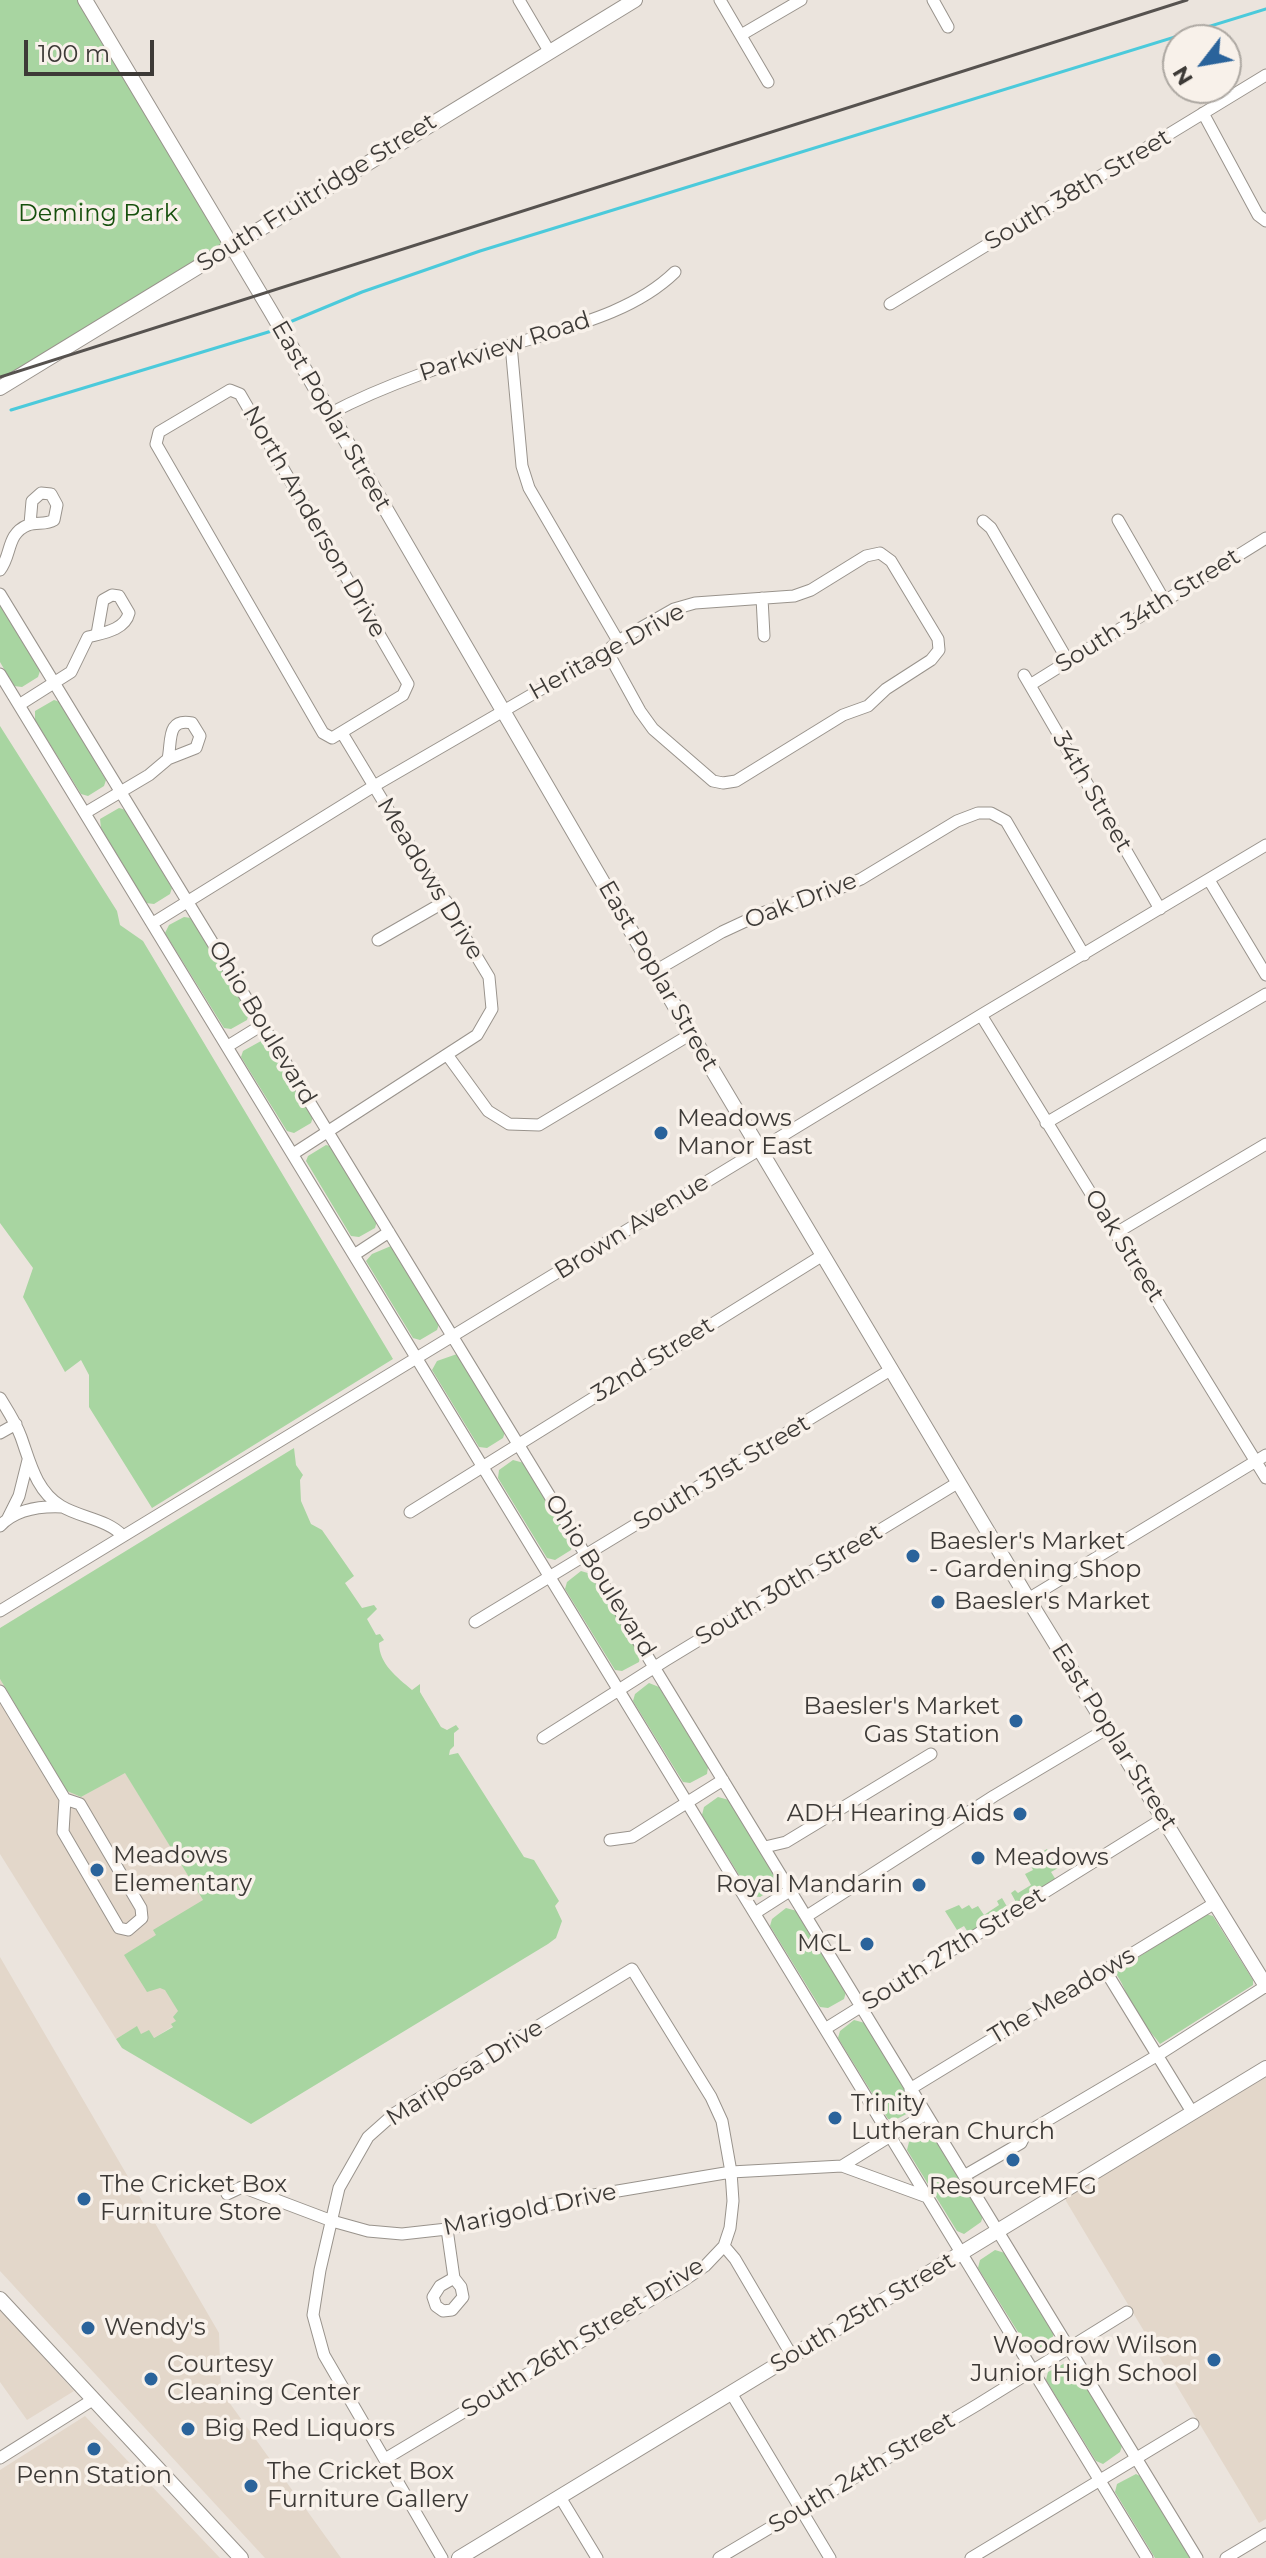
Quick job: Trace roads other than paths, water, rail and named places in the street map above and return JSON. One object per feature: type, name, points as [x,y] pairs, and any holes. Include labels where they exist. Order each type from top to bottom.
[{"type":"main road","name":"East Poplar Street","points":[[85,0],[232,245],[691,1034],[1028,1599],[1266,1986]]},
{"type":"main road","name":"South Fruitridge Street","points":[[0,388],[635,0]]},
{"type":"main road","name":"South 25th Street","points":[[459,2558],[1266,2068]]},
{"type":"main road","points":[[0,2299],[241,2558]]},
{"type":"street","points":[[519,0],[549,51]]},
{"type":"street","points":[[720,0],[768,82]]},
{"type":"street","points":[[741,35],[801,0]]},
{"type":"street","points":[[933,0],[948,27]]},
{"type":"street","name":"South 38th Street","points":[[890,304],[1266,75]]},
{"type":"street","points":[[1203,113],[1258,215],[1266,221]]},
{"type":"street","name":"Parkview Road","points":[[329,414],[375,390],[577,325],[658,288],[675,272]]},
{"type":"street","points":[[511,345],[522,466],[529,488],[618,641]]},
{"type":"street","name":"North Anderson Drive","points":[[230,390],[240,394],[408,684],[403,695],[342,733],[332,738],[323,733],[156,444],[159,432],[230,390]]},
{"type":"street","points":[[1118,520],[1164,600]]},
{"type":"street","points":[[983,521],[991,528],[1068,661]]},
{"type":"street","points":[[0,570],[6,562],[12,538],[30,524]]},
{"type":"street","name":"South 34th Street","points":[[1027,680],[1068,661],[1266,538]]},
{"type":"street","name":"Heritage Drive","points":[[153,923],[374,786],[674,609],[695,603],[794,596],[811,590],[866,556],[880,553],[891,561],[899,574],[938,639],[939,650],[931,660],[886,689],[868,706],[843,715],[736,781],[723,783],[713,781],[653,729],[607,651]]},
{"type":"street","name":"Ohio Boulevard","points":[[0,594],[1197,2558]]},
{"type":"street","points":[[762,598],[764,636]]},
{"type":"street","points":[[19,705],[71,672],[83,643],[97,634]]},
{"type":"street","name":"Ohio Boulevard","points":[[0,674],[1147,2558]]},
{"type":"street","name":"34th Street","points":[[1027,680],[1160,909]]},
{"type":"street","name":"North Anderson Drive","points":[[342,733],[374,786]]},
{"type":"street","points":[[85,813],[149,775],[168,759]]},
{"type":"street","name":"Meadows Drive","points":[[293,1154],[477,1035],[492,1009],[489,977],[374,786]]},
{"type":"street","name":"Oak Drive","points":[[655,971],[722,932],[765,912],[840,888],[957,821],[978,813],[991,813],[1006,821],[1084,955]]},
{"type":"street","name":"Brown Avenue","points":[[0,1611],[1266,845]]},
{"type":"street","points":[[1209,880],[1266,975]]},
{"type":"street","points":[[378,940],[446,901]]},
{"type":"street","points":[[1046,1123],[1266,994]]},
{"type":"street","name":"Oak Street","points":[[981,1015],[1046,1123],[1261,1458],[1266,1478]]},
{"type":"street","points":[[228,1046],[262,1025]]},
{"type":"street","points":[[448,1056],[488,1111],[509,1124],[539,1125],[691,1034]]},
{"type":"street","points":[[1116,1233],[1266,1144]]},
{"type":"street","points":[[354,1255],[389,1232]]},
{"type":"street","name":"32nd Street","points":[[410,1512],[823,1255]]},
{"type":"street","name":"South 31st Street","points":[[475,1622],[892,1369]]},
{"type":"street","points":[[2,1404],[16,1424],[28,1460],[46,1493],[62,1507],[115,1528],[123,1536]]},
{"type":"street","points":[[0,1433],[16,1424]]},
{"type":"street","points":[[1028,1599],[1261,1458]]},
{"type":"street","points":[[4,1522],[19,1496],[28,1460]]},
{"type":"street","name":"South 30th Street","points":[[543,1738],[959,1482]]},
{"type":"street","points":[[4,1522],[37,1507],[62,1507]]},
{"type":"street","points":[[0,1691],[65,1799],[63,1832],[119,1928],[128,1930],[142,1918],[141,1908],[80,1804],[65,1799]]},
{"type":"street","points":[[807,1916],[994,1796],[1108,1728]]},
{"type":"street","points":[[765,1847],[786,1842],[931,1754]]},
{"type":"street","points":[[610,1840],[632,1837],[723,1780]]},
{"type":"street","name":"South 27th Street","points":[[825,2029],[1164,1818]]},
{"type":"street","points":[[755,1913],[791,1890]]},
{"type":"street","name":"The Meadows","points":[[910,2089],[1215,1903]]},
{"type":"street","name":"South 26th Street Drive","points":[[385,2459],[683,2281],[705,2266],[724,2246],[733,2201],[722,2121],[711,2097],[632,1969]]},
{"type":"street","name":"Mariposa Drive","points":[[442,2558],[324,2355],[313,2315],[339,2188],[368,2137],[395,2113],[632,1969]]},
{"type":"street","points":[[1105,1970],[1192,2112]]},
{"type":"street","points":[[964,2176],[1021,2143],[1026,2133],[1158,2055],[1266,1986]]},
{"type":"street","name":"Marigold Drive","points":[[842,2166],[926,2114]]},
{"type":"street","name":"Marigold Drive","points":[[227,2194],[242,2187],[332,2221],[368,2231],[402,2234],[447,2229],[582,2197],[731,2172],[842,2166],[927,2197]]},
{"type":"street","points":[[447,2229],[454,2278]]},
{"type":"street","points":[[724,2246],[735,2259],[792,2356]]},
{"type":"street","name":"South 24th Street","points":[[719,2558],[1127,2312]]},
{"type":"street","points":[[731,2393],[830,2558]]},
{"type":"street","points":[[0,2458],[94,2399]]},
{"type":"street","points":[[971,2558],[1193,2424]]},
{"type":"street","points":[[560,2497],[597,2558]]},
{"type":"street","points":[[1226,2558],[1266,2534]]},
{"type":"waterway","points":[[285,324],[362,292],[480,251],[1266,9]]},
{"type":"waterway","points":[[11,410],[275,330]]},
{"type":"railway","points":[[0,377],[1187,0]]},
{"type":"place","name":"Meadows Manor East","points":[[661,1133]]},
{"type":"place","name":"Baesler's Market - Gardening Shop","points":[[913,1556]]},
{"type":"place","name":"Baesler's Market","points":[[938,1602]]},
{"type":"place","name":"Baesler's Market Gas Station","points":[[1016,1721]]},
{"type":"place","name":"ADH Hearing Aids","points":[[1020,1814]]},
{"type":"place","name":"Meadows","points":[[978,1858]]},
{"type":"place","name":"Meadows Elementary","points":[[97,1870]]},
{"type":"place","name":"Royal Mandarin","points":[[919,1885]]},
{"type":"place","name":"MCL","points":[[867,1944]]},
{"type":"place","name":"Trinity Lutheran Church","points":[[835,2118]]},
{"type":"place","name":"ResourceMFG","points":[[1013,2160]]},
{"type":"place","name":"The Cricket Box Furniture Store","points":[[84,2199]]},
{"type":"place","name":"Wendy's","points":[[88,2328]]},
{"type":"place","name":"Woodrow Wilson Junior High School","points":[[1214,2360]]},
{"type":"place","name":"Courtesy Cleaning Center","points":[[151,2379]]},
{"type":"place","name":"Big Red Liquors","points":[[188,2429]]},
{"type":"place","name":"Penn Station","points":[[94,2449]]},
{"type":"place","name":"The Cricket Box Furniture Gallery","points":[[251,2486]]},
{"type":"park label","name":"Deming Park","points":[[98,214]]}]
